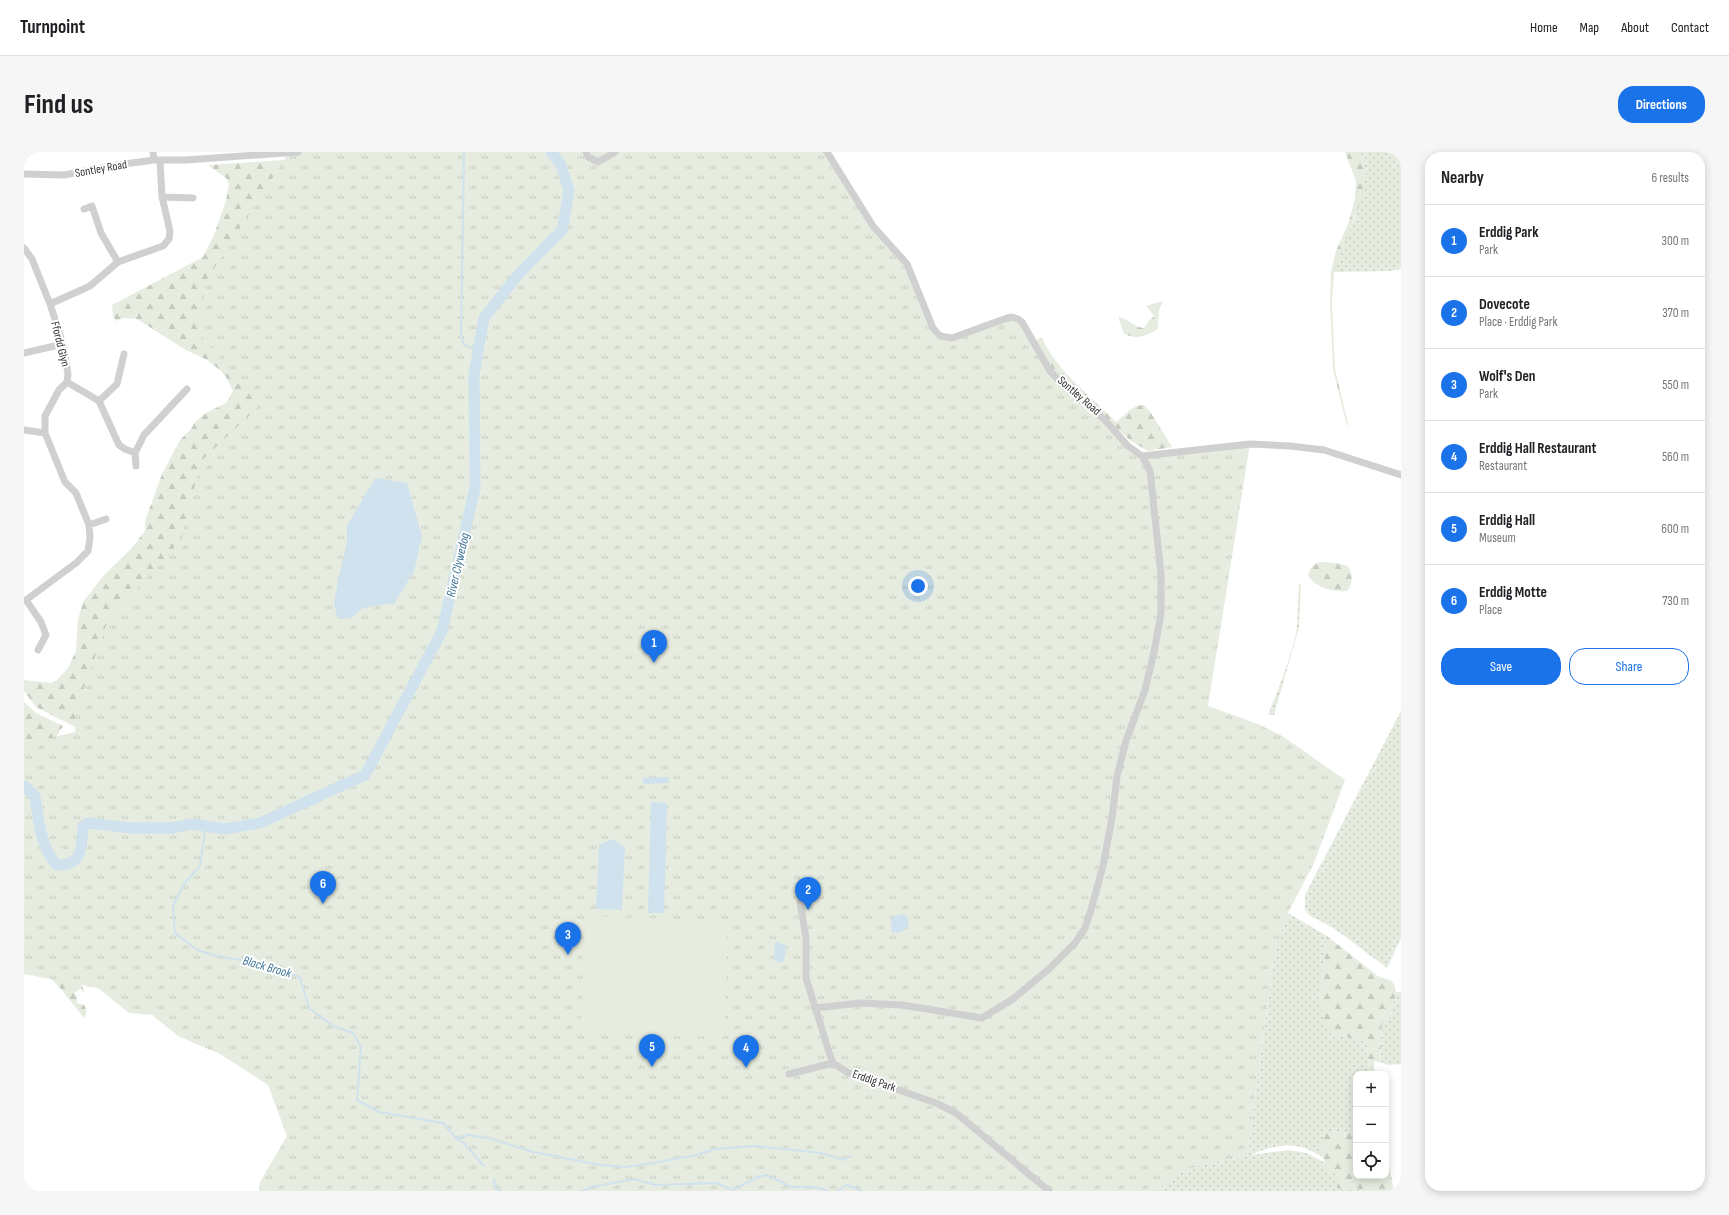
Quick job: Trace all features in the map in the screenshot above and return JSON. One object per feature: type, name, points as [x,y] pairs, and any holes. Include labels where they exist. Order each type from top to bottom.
[{"type":"street","points":[[50,304],[90,286],[118,262],[163,246],[169,240],[170,231],[162,197],[157,160],[153,152]]},
{"type":"street","name":"Sontley Road","points":[[24,174],[64,175],[117,165],[157,160],[217,155],[298,152]]},
{"type":"street","points":[[586,152],[588,157],[598,162],[615,152]]},
{"type":"street","name":"Sontley Road","points":[[827,152],[873,226],[907,264],[933,328],[940,336],[952,338],[1007,318],[1012,317],[1018,319],[1025,327],[1050,371],[1064,386],[1104,419],[1128,446],[1142,456]]},
{"type":"street","points":[[162,197],[193,198]]},
{"type":"street","points":[[84,209],[95,205],[101,233],[118,262]]},
{"type":"street","name":"Ffordd Glyn","points":[[24,248],[32,260],[50,304],[63,344],[68,374],[67,382],[59,390],[45,416],[45,432],[64,482],[76,493],[89,525],[90,538],[88,552],[76,563],[25,599],[41,622],[46,635],[38,650]]},
{"type":"street","points":[[24,353],[63,344]]},
{"type":"street","points":[[99,401],[117,384],[124,354]]},
{"type":"street","points":[[67,382],[99,401],[119,445],[136,453]]},
{"type":"street","points":[[136,466],[136,453],[144,435],[187,389]]},
{"type":"street","points":[[24,430],[45,432]]},
{"type":"street","points":[[815,1008],[860,1003],[902,1005],[982,1018],[1013,999],[1050,968],[1075,943],[1085,928],[1103,866],[1112,818],[1117,776],[1126,741],[1145,690],[1161,614],[1162,574],[1150,470],[1142,456],[1250,444],[1290,446],[1324,450],[1401,475]]},
{"type":"street","points":[[89,525],[106,519]]},
{"type":"street","points":[[789,1074],[834,1063],[829,1052],[806,978],[806,938],[800,902]]},
{"type":"street","name":"Erddig Park","points":[[834,1063],[847,1072],[936,1103],[956,1112],[1050,1191]]},
{"type":"green space","points":[[289,152],[827,152],[873,226],[907,264],[933,328],[952,338],[1007,318],[1018,319],[1050,371],[1142,456],[1250,444],[1208,706],[1255,723],[1281,735],[1345,780],[1314,863],[1288,913],[1275,950],[1247,1156],[1210,1163],[1188,1170],[1177,1175],[1157,1191],[259,1191],[260,1182],[287,1136],[268,1085],[220,1054],[178,1036],[152,1015],[129,1013],[98,988],[24,974],[24,744],[75,732],[76,711],[108,620],[181,540],[201,461],[259,406],[198,332],[206,281]]},
{"type":"green space","points":[[1345,152],[1360,152],[1366,172],[1362,198],[1334,272],[1332,303],[1335,369],[1348,424],[1347,426],[1333,369],[1330,303],[1331,271],[1336,251],[1349,221],[1355,198],[1356,181]]},
{"type":"green space","points":[[1360,152],[1401,152],[1401,269],[1390,271],[1334,272],[1341,249],[1355,218],[1366,172]]},
{"type":"green space","points":[[327,157],[280,379],[87,733],[36,707],[24,691],[24,680],[51,683],[57,680],[68,668],[76,651],[78,620],[83,602],[105,574],[131,549],[145,531],[145,521],[162,474],[180,440],[191,429],[195,422],[206,413],[226,403],[233,391],[226,377],[220,370],[205,359],[186,350],[137,319],[123,318],[116,321],[113,316],[112,305],[203,257],[214,235],[226,201],[229,184],[226,178],[208,165]]},
{"type":"green space","points":[[1163,301],[1159,309],[1158,329],[1149,334],[1138,337],[1124,334],[1118,317],[1125,319],[1140,328],[1144,328],[1154,316],[1146,306]]},
{"type":"green space","points":[[1042,338],[1057,363],[1066,374],[1116,422],[1129,410],[1136,406],[1144,405],[1151,413],[1172,447],[1148,451],[1131,441],[1066,384],[1052,369],[1036,340]]},
{"type":"green space","points":[[1320,562],[1337,563],[1348,566],[1352,578],[1347,591],[1330,590],[1316,584],[1308,576],[1312,567]]},
{"type":"green space","points":[[1299,583],[1301,584],[1299,627],[1274,715],[1268,715],[1285,672],[1295,638]]},
{"type":"green space","points":[[24,702],[36,713],[63,726],[24,788]]},
{"type":"green space","points":[[1401,711],[1401,938],[1387,968],[1335,929],[1309,915],[1305,909],[1305,895]]},
{"type":"green space","points":[[1288,913],[1327,936],[1319,998],[1330,1033],[1367,1042],[1369,1071],[1353,1071],[1353,1134],[1330,1131],[1321,1150],[1323,1158],[1305,1148],[1296,1146],[1278,1146],[1250,1155],[1289,1150],[1306,1153],[1353,1176],[1353,1179],[1358,1179],[1382,1191],[1157,1191],[1177,1175],[1188,1170],[1210,1163],[1247,1156],[1275,950]]},
{"type":"green space","points":[[584,916],[728,921],[724,1037],[672,1036],[671,1059],[634,1058],[634,1034],[581,1034]]},
{"type":"green space","points":[[1327,936],[1379,977],[1390,980],[1394,984],[1396,992],[1390,1021],[1382,1021],[1380,1062],[1374,1061],[1374,1071],[1369,1071],[1367,1042],[1330,1033],[1326,1029],[1319,998]]},
{"type":"green space","points":[[47,975],[80,981],[84,991],[82,992],[81,988],[74,993],[77,996],[77,1003],[84,1005],[86,1008],[84,1018],[60,988]]},
{"type":"green space","points":[[1396,992],[1401,992],[1401,1064],[1388,1065],[1380,1062],[1382,1021],[1390,1021]]},
{"type":"green space","points":[[1330,1131],[1353,1134],[1353,1179],[1389,1179],[1389,1166],[1394,1191],[1360,1191],[1358,1188],[1343,1190],[1337,1188],[1338,1175],[1327,1171],[1321,1150],[1323,1135]]},
{"type":"water","points":[[375,478],[407,483],[422,536],[414,571],[394,604],[379,605],[361,609],[352,618],[338,619],[334,604],[347,542],[347,526]]},
{"type":"water","points":[[668,777],[669,783],[643,784],[643,778]]},
{"type":"water","points":[[651,802],[667,803],[664,913],[648,913]]},
{"type":"water","points":[[613,839],[625,847],[622,910],[596,909],[599,845]]},
{"type":"water","points":[[901,914],[906,915],[908,919],[908,926],[903,931],[896,933],[892,932],[891,918]]},
{"type":"water","points":[[778,942],[785,945],[786,949],[782,962],[778,962],[774,959],[775,943]]},
{"type":"waterway","points":[[464,152],[461,338],[464,345],[479,350]]},
{"type":"waterway","name":"River Clywedog","points":[[24,786],[35,796],[41,833],[47,851],[57,865],[72,862],[77,858],[81,848],[83,826],[88,823],[132,828],[173,828],[192,824],[225,829],[260,823],[365,775],[442,631],[475,488],[474,374],[484,318],[517,276],[562,230],[569,191],[561,165],[551,152]]},
{"type":"waterway","name":"Black Brook","points":[[206,826],[200,866],[184,884],[173,906],[175,933],[197,950],[217,956],[257,963],[300,977],[309,1008],[333,1026],[353,1033],[361,1047],[357,1100],[379,1112],[443,1123],[456,1138],[464,1143],[484,1166]]},
{"type":"waterway","points":[[457,1138],[469,1135],[492,1139],[533,1152],[600,1165],[625,1167],[696,1155],[716,1149],[756,1146],[821,1153],[844,1160],[851,1156]]},
{"type":"waterway","name":"Black Brook","points":[[582,1191],[592,1187],[634,1179],[656,1185],[716,1183],[733,1190],[758,1177],[767,1175],[791,1187],[814,1187],[829,1191]]},
{"type":"waterway","name":"Black Brook","points":[[494,1179],[495,1187],[500,1191]]},
{"type":"waterway","name":"Black Brook","points":[[837,1191],[847,1185],[862,1191]]},
{"type":"place","name":"Erddig Park","points":[[654,663]]},
{"type":"place","name":"Erddig Motte","points":[[323,904]]},
{"type":"place","name":"Dovecote","points":[[808,910]]},
{"type":"place","name":"Wolf's Den","points":[[568,955]]},
{"type":"place","name":"Erddig Hall","points":[[652,1067]]},
{"type":"place","name":"Erddig Hall Restaurant","points":[[746,1068]]}]
